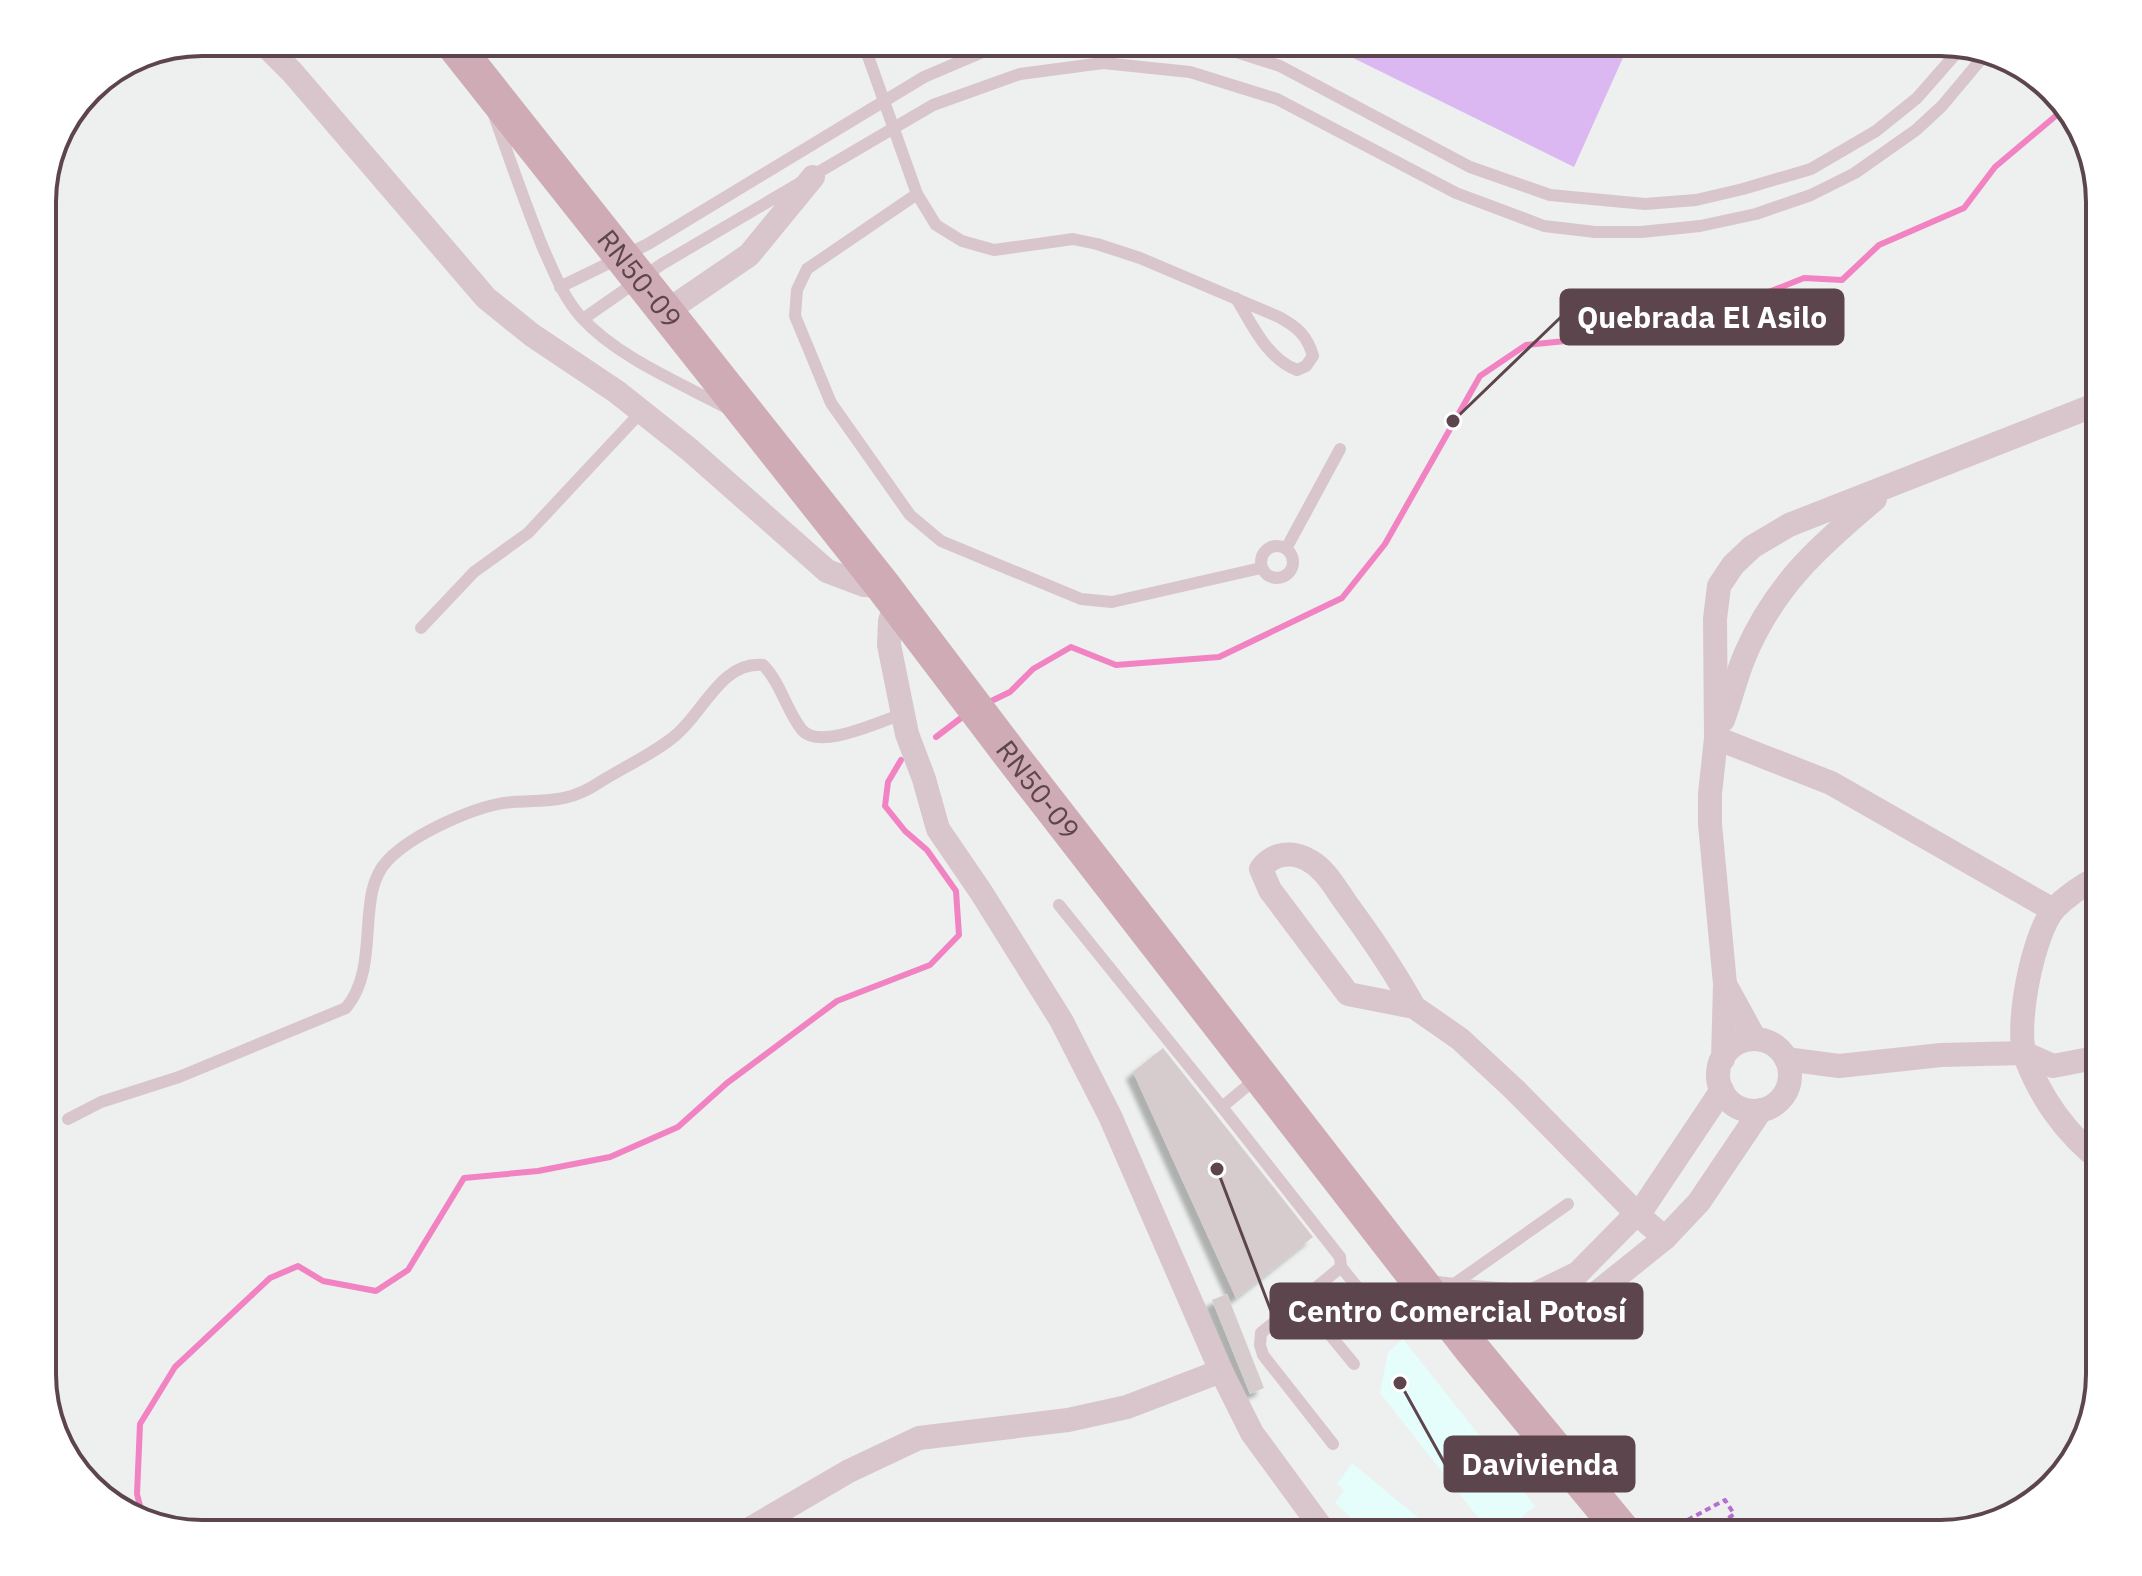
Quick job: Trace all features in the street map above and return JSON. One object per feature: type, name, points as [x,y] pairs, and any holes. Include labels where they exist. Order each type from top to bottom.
[{"type":"main road","name":"RN50-09","points":[[463,56],[889,594],[1261,1075],[1436,1288],[1471,1348],[1613,1520]]},
{"type":"street","points":[[276,56],[486,298],[532,335],[642,411],[827,571],[889,594],[889,645],[907,734],[938,829],[1061,1020],[1110,1116],[1221,1371],[1252,1433],[1316,1520]]},
{"type":"street","points":[[667,311],[749,255],[813,177]]},
{"type":"street","points":[[1839,1066],[1785,1093],[1773,1105],[1761,1110],[1738,1107],[1722,1090],[1719,1074],[1723,1059],[1725,984],[1710,824],[1716,738],[1715,619],[1719,586],[1733,565],[1752,547],[1789,525],[2086,409]]},
{"type":"street","points":[[1716,738],[1743,659],[1759,624],[1779,594],[1819,546],[1890,486]]},
{"type":"street","points":[[1716,738],[1831,783],[2053,910]]},
{"type":"street","points":[[1414,1007],[1390,962],[1323,872],[1299,855],[1279,855],[1266,862],[1261,869],[1270,890],[1348,994],[1414,1007],[1460,1039],[1665,1238]]},
{"type":"street","points":[[2086,886],[2053,910],[2032,961],[2022,1026],[2024,1053],[2039,1087],[2063,1126],[2086,1150]]},
{"type":"street","points":[[1725,984],[1755,1039]]},
{"type":"street","points":[[1723,1059],[1732,1047],[1755,1039],[1777,1047],[1786,1059],[1790,1073],[1785,1093]]},
{"type":"street","points":[[1786,1059],[1839,1066],[1941,1055],[2024,1053],[2053,1066],[2086,1060]]},
{"type":"street","points":[[1533,1295],[1578,1273],[1637,1214],[1662,1182],[1722,1090]]},
{"type":"street","points":[[1436,1288],[1533,1295],[1584,1303],[1665,1238],[1699,1202],[1761,1110]]},
{"type":"street","points":[[765,1520],[849,1471],[919,1438],[1083,1416],[1127,1407],[1221,1371]]},
{"type":"lane","points":[[868,56],[917,194],[936,225],[962,241],[994,250],[1073,239],[1140,258],[1236,298],[1279,317],[1299,329],[1309,341],[1313,356],[1306,366],[1297,370],[1284,365],[1236,298]]},
{"type":"lane","points":[[583,319],[632,267],[648,244],[885,99],[924,77],[973,56]]},
{"type":"lane","points":[[1249,56],[1280,66],[1470,167],[1550,195],[1645,204],[1696,200],[1811,169],[1876,131],[1917,98],[1953,57]]},
{"type":"lane","points":[[560,287],[632,267],[813,177],[933,105],[1020,74],[1103,63],[1190,72],[1277,99],[1456,193],[1544,226],[1595,232],[1641,232],[1700,226],[1756,214],[1811,195],[1855,173],[1916,130],[1942,106],[1979,62]]},
{"type":"lane","points":[[481,78],[528,211],[560,287],[583,319],[612,343],[649,366],[753,423]]},
{"type":"lane","points":[[917,194],[807,269],[797,290],[795,316],[831,403],[910,515],[941,541],[1081,599],[1112,602],[1261,568]]},
{"type":"lane","points":[[421,628],[474,572],[528,533],[642,411]]},
{"type":"lane","points":[[1287,547],[1340,449]]},
{"type":"lane","points":[[1276,545],[1287,547],[1293,555],[1294,565],[1289,574],[1280,578],[1271,577],[1261,568],[1265,550],[1276,545]]},
{"type":"lane","points":[[68,1119],[101,1102],[179,1077],[346,1008],[357,994],[363,978],[373,891],[377,876],[387,860],[406,845],[468,812],[514,802],[557,801],[580,794],[676,736],[725,678],[739,668],[763,665],[771,673],[803,731],[814,738],[828,739],[903,714]]},
{"type":"lane","points":[[1059,905],[1340,1257],[1341,1267],[1388,1325]]},
{"type":"lane","points":[[1222,1107],[1261,1075]]},
{"type":"lane","points":[[1436,1288],[1568,1204]]},
{"type":"lane","points":[[1333,1444],[1263,1355],[1260,1345],[1261,1333],[1341,1267]]},
{"type":"lane","points":[[1302,1301],[1354,1364]]},
{"type":"path","points":[[1687,1520],[1725,1500],[1734,1514],[1726,1520]]},
{"type":"shaded area","points":[[1349,56],[1624,56],[1574,167]]},
{"type":"shaded area","points":[[1403,1339],[1535,1506],[1518,1520],[1480,1520],[1380,1393],[1388,1352]]},
{"type":"shaded area","points":[[1352,1463],[1421,1520],[1353,1520],[1335,1503],[1344,1490],[1337,1484]]},
{"type":"building","points":[[1163,1048],[1313,1237],[1236,1298],[1133,1072]]},
{"type":"building","points":[[1227,1294],[1264,1388],[1250,1394],[1212,1300]]},
{"type":"waterway","points":[[985,704],[1010,692],[1033,669],[1071,647],[1116,665],[1219,657],[1342,598],[1385,544],[1480,376],[1526,345],[1661,335],[1804,278],[1842,280],[1879,245],[1964,208],[1995,167],[2057,115]]},
{"type":"waterway","points":[[936,737],[965,715]]},
{"type":"waterway","points":[[140,1506],[137,1494],[140,1424],[175,1367],[270,1278],[298,1266],[323,1281],[376,1291],[408,1270],[464,1178],[538,1171],[610,1157],[678,1127],[727,1083],[837,1001],[930,965],[959,935],[956,891],[927,850],[905,831],[885,806],[888,782],[901,760]]},
{"type":"place","name":"Quebrada El Asilo","points":[[1453,421]]},
{"type":"place","name":"Centro Comercial Potosí","points":[[1217,1169]]},
{"type":"place","name":"Davivienda","points":[[1400,1383]]}]
